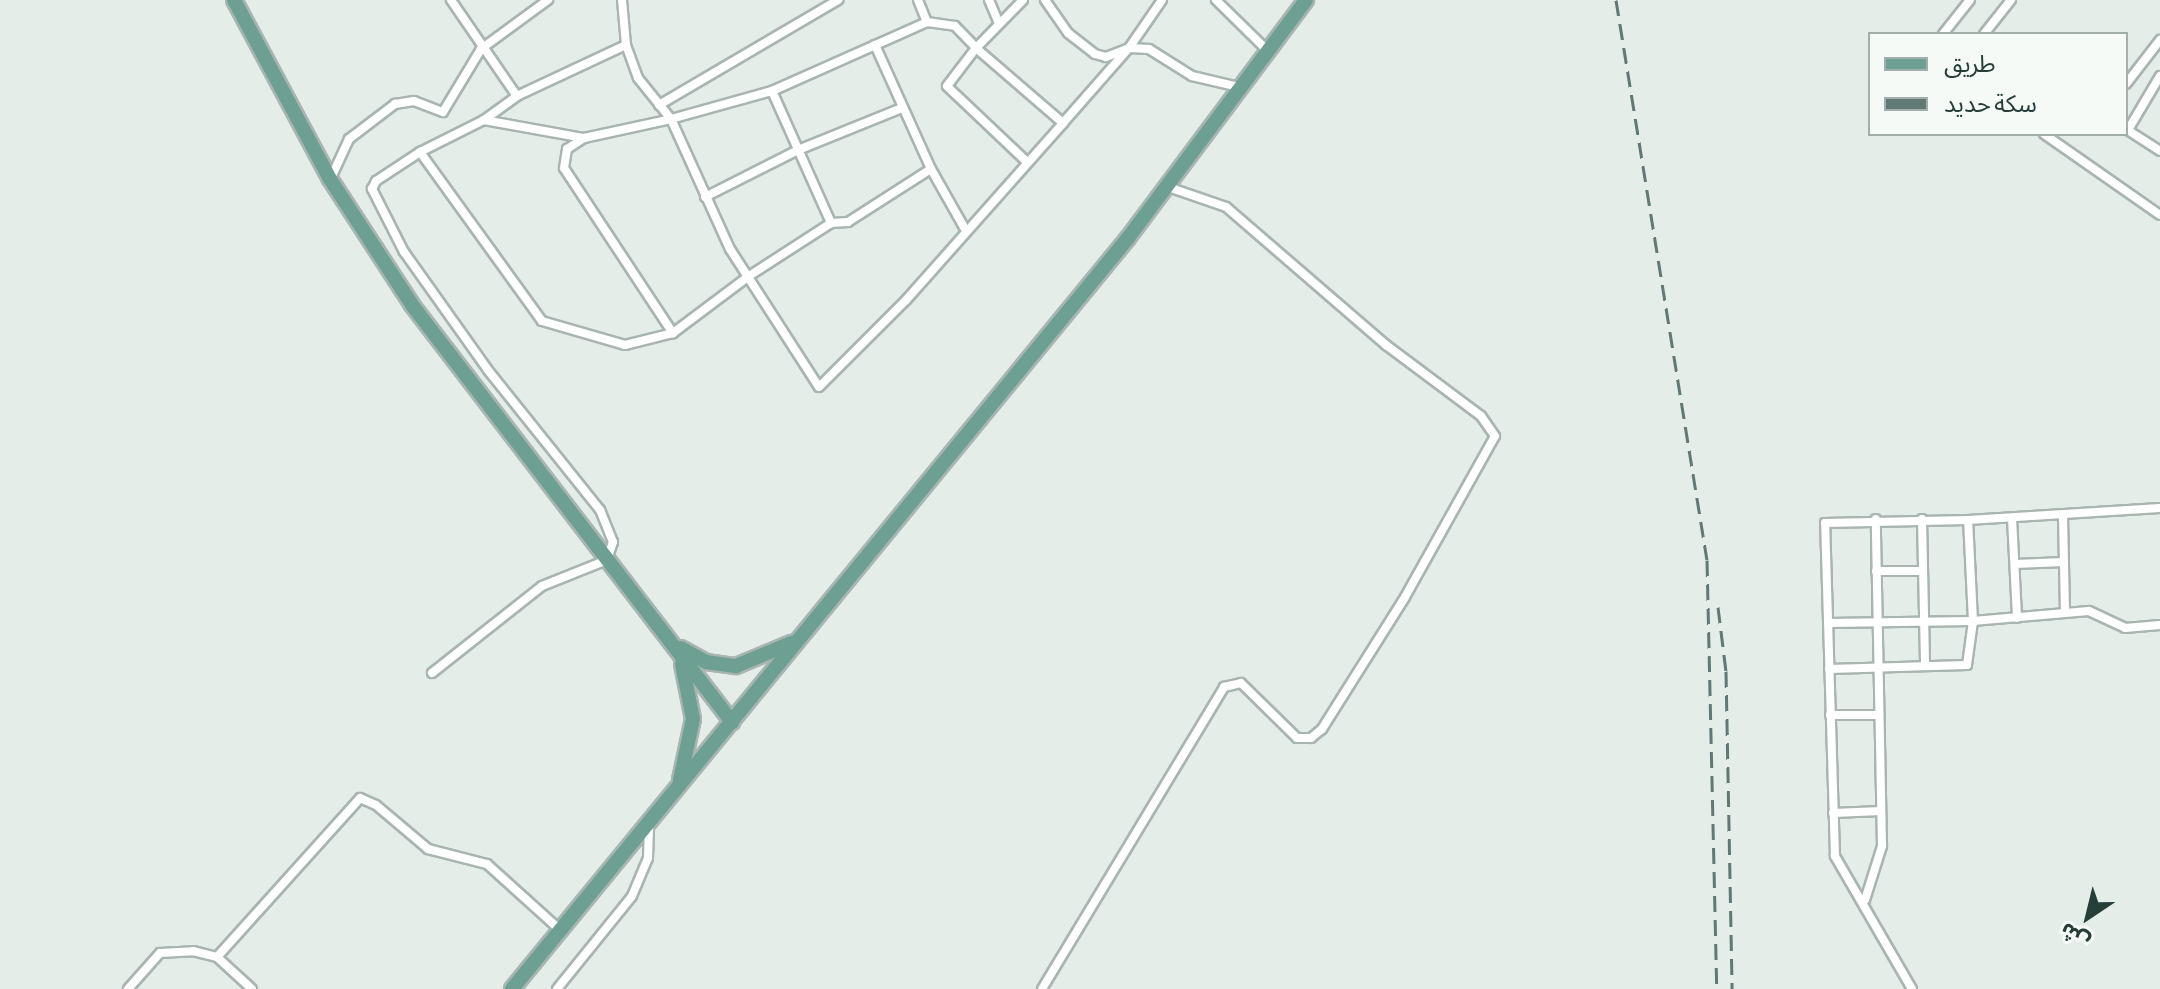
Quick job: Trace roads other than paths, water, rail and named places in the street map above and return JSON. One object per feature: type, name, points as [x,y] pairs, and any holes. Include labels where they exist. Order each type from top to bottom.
[{"type":"main road","points":[[234,0],[330,179],[412,305],[732,722]]},
{"type":"main road","points":[[512,989],[1168,187],[1306,0]]},
{"type":"main road","points":[[674,644],[706,662],[736,666],[802,636]]},
{"type":"main road","points":[[674,644],[688,677],[693,719],[678,786]]},
{"type":"street","points":[[451,0],[481,49],[517,96]]},
{"type":"street","points":[[330,179],[349,139],[395,104],[414,101],[436,112],[448,107],[465,67],[481,49],[548,0]]},
{"type":"street","points":[[622,0],[626,45],[638,78],[671,119],[705,197],[781,335],[819,387],[907,299],[965,229],[1063,123],[1129,48],[1162,0]]},
{"type":"street","points":[[659,105],[838,0]]},
{"type":"street","points":[[918,0],[927,22]]},
{"type":"street","points":[[989,0],[999,23]]},
{"type":"street","points":[[1023,0],[976,48],[947,86],[1027,162]]},
{"type":"street","points":[[1045,0],[1068,33],[1095,54],[1106,57],[1129,48],[1168,57],[1209,83],[1244,88]]},
{"type":"street","points":[[1216,0],[1270,52]]},
{"type":"street","points":[[1946,32],[1970,0]]},
{"type":"street","points":[[1986,32],[2011,0]]},
{"type":"street","points":[[673,333],[564,168],[567,149],[584,138],[671,119],[772,91],[927,22],[955,26],[1063,123]]},
{"type":"street","points":[[2128,81],[2160,40]]},
{"type":"street","points":[[432,673],[542,586],[607,560],[613,542],[600,510],[488,370],[404,252],[374,197],[376,181],[420,152],[484,120],[517,96],[626,45]]},
{"type":"street","points":[[875,45],[931,169],[965,229]]},
{"type":"street","points":[[2128,127],[2160,76]]},
{"type":"street","points":[[772,91],[831,223]]},
{"type":"street","points":[[705,197],[798,150],[902,108]]},
{"type":"street","points":[[484,120],[584,138]]},
{"type":"street","points":[[2128,130],[2160,151]]},
{"type":"street","points":[[2047,136],[2160,215]]},
{"type":"street","points":[[420,152],[542,321],[625,345],[673,333],[749,276],[831,223],[848,222],[931,169]]},
{"type":"street","points":[[1042,989],[1224,687],[1241,683],[1297,738],[1311,738],[1322,729],[1495,436],[1481,416],[1386,345],[1226,207],[1168,187]]},
{"type":"street","points":[[1912,989],[1865,900],[1835,856],[1825,523],[1876,519],[1968,520],[2063,516],[2160,508]]},
{"type":"street","points":[[2063,516],[2065,612]]},
{"type":"street","points":[[2012,518],[2017,618]]},
{"type":"street","points":[[1865,900],[1882,854],[1876,519]]},
{"type":"street","points":[[1922,519],[1925,666]]},
{"type":"street","points":[[1829,669],[1967,665],[1973,621],[1968,520]]},
{"type":"street","points":[[2015,564],[2064,562]]},
{"type":"street","points":[[1876,571],[1923,571]]},
{"type":"street","points":[[1828,623],[1973,621],[2065,612],[2100,612],[2138,631],[2160,625]]},
{"type":"street","points":[[1830,715],[1879,715]]},
{"type":"street","points":[[217,957],[360,798],[376,805],[428,849],[487,864],[559,929]]},
{"type":"street","points":[[1833,813],[1881,811]]},
{"type":"street","points":[[557,989],[632,896],[648,858],[649,821]]},
{"type":"street","points":[[128,989],[160,953],[193,951],[217,957],[252,989]]},
{"type":"railway","points":[[1616,0],[1707,560],[1717,989]]},
{"type":"railway","points":[[1718,607],[1726,671],[1732,989]]}]
